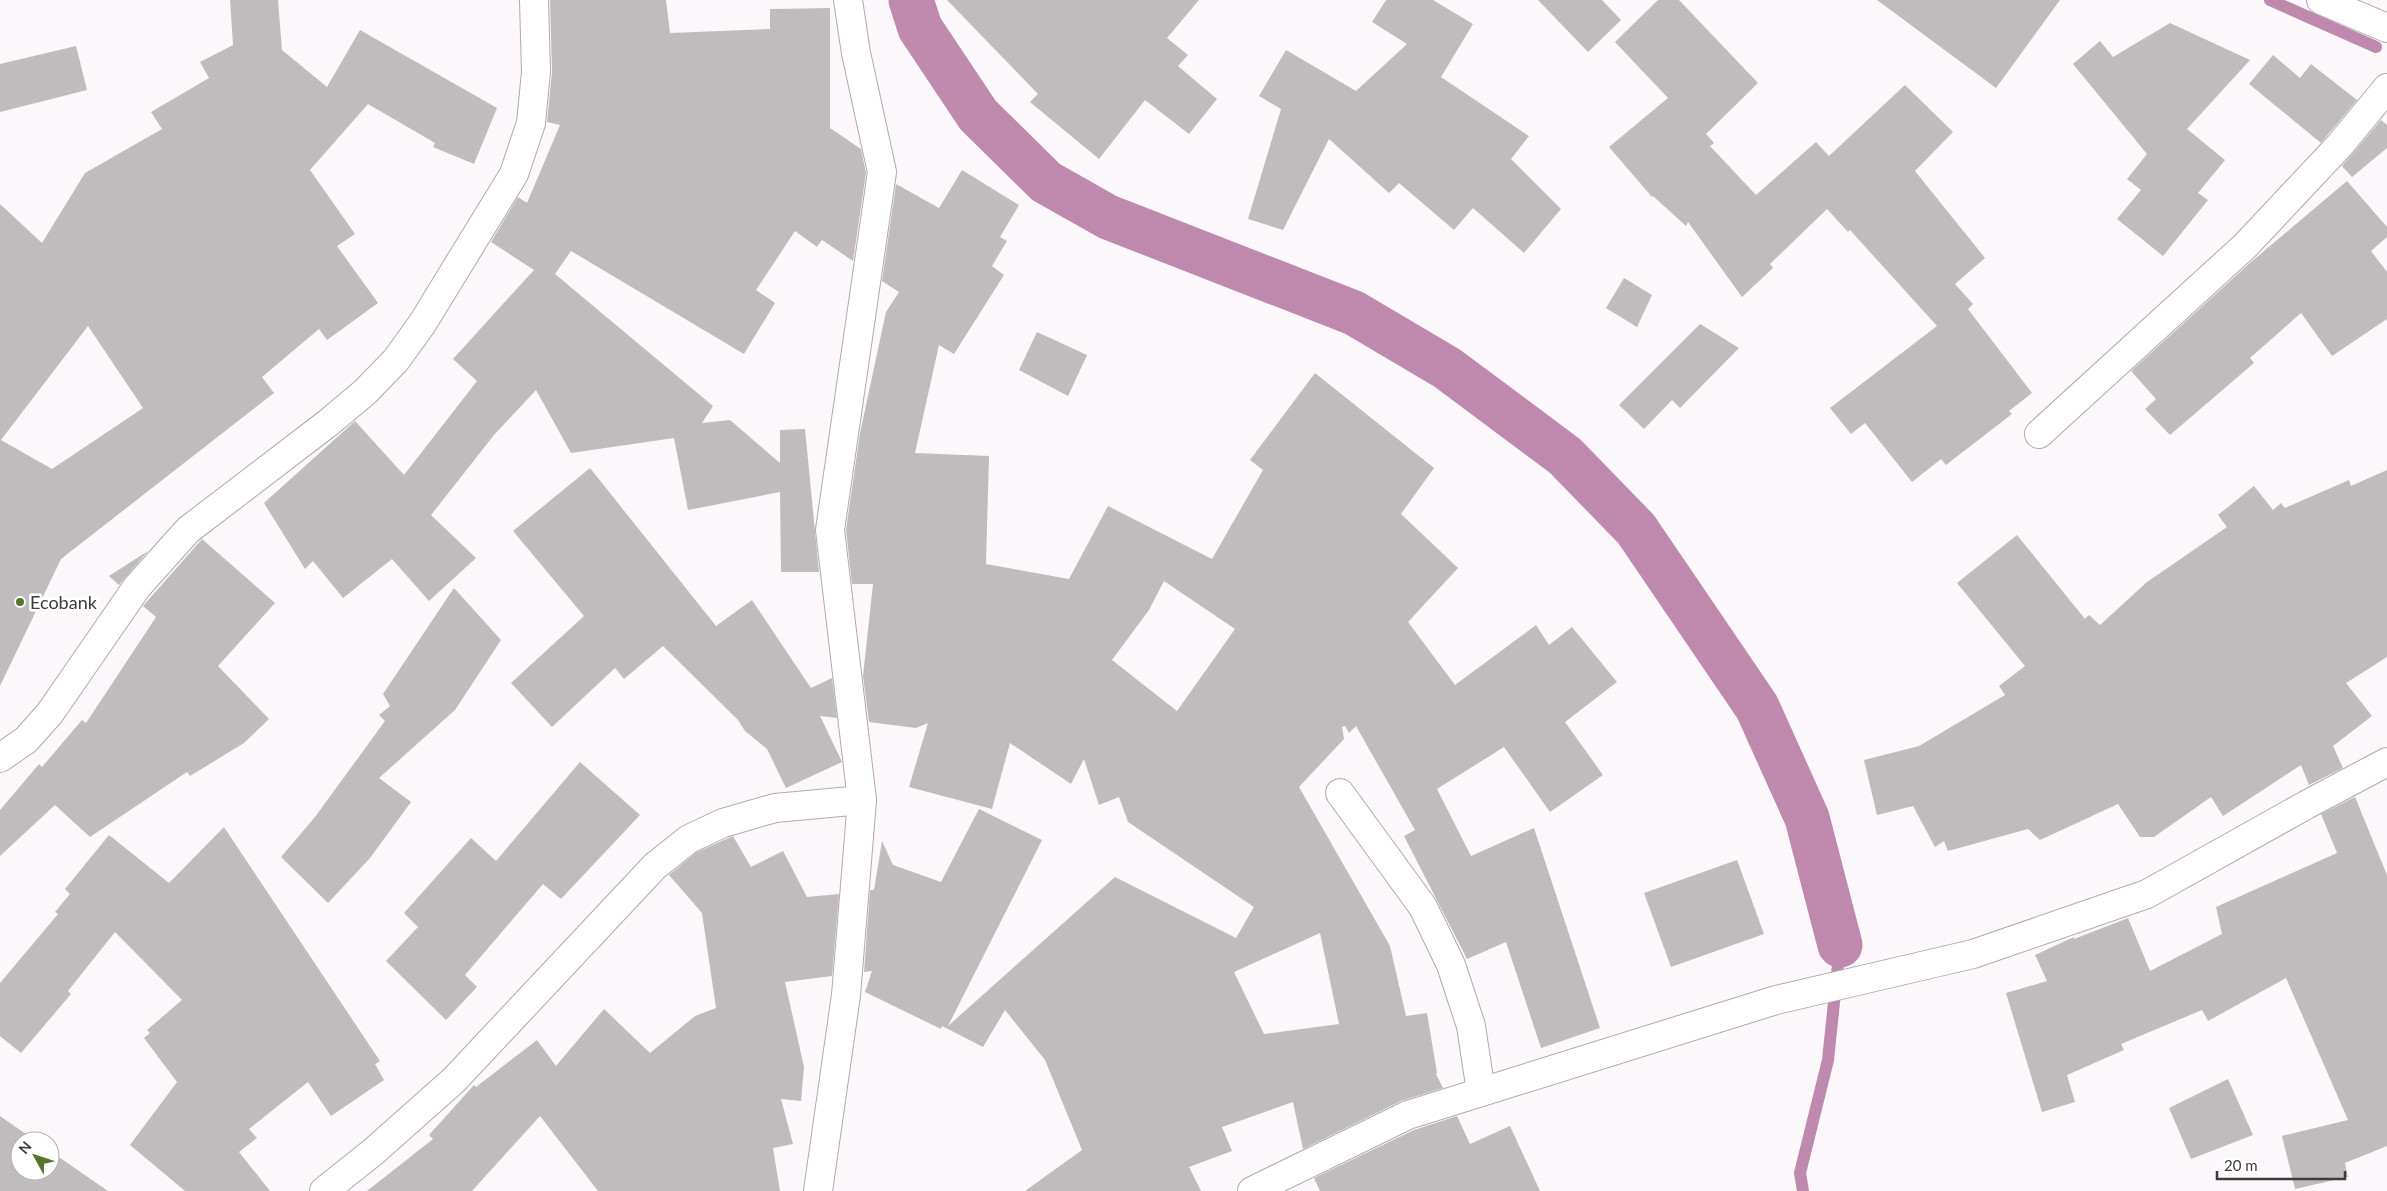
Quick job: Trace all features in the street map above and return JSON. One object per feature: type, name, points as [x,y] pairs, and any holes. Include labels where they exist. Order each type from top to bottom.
[{"type":"street","points":[[0,758],[26,740],[50,713],[137,586],[188,530],[328,423],[365,392],[396,360],[422,324],[514,174],[531,123],[536,72],[534,0]]},
{"type":"street","points":[[818,1191],[846,995],[862,800],[830,530],[882,172],[856,54],[848,0]]},
{"type":"street","points":[[2321,0],[2387,28]]},
{"type":"street","points":[[2039,434],[2245,246],[2339,146],[2387,88]]},
{"type":"street","points":[[1252,1191],[1408,1115],[1776,1000],[1973,954],[2147,894],[2306,804],[2387,762]]},
{"type":"street","points":[[1340,793],[1423,907],[1451,965],[1471,1026],[1481,1092]]},
{"type":"street","points":[[324,1191],[373,1152],[454,1080],[654,866],[689,840],[723,823],[775,808],[862,800]]},
{"type":"building","points":[[230,0],[278,0],[282,50],[327,87],[360,30],[497,108],[474,164],[433,147],[435,143],[368,104],[310,170],[355,234],[337,246],[378,303],[327,340],[319,329],[262,377],[274,393],[61,559],[0,686],[0,204],[42,243],[85,173],[162,129],[151,112],[209,78],[200,62],[233,45]],"holes":[[[88,326],[143,408],[52,469],[1,440]]]},
{"type":"building","points":[[550,0],[666,0],[670,33],[770,29],[770,9],[830,8],[830,128],[861,149],[866,173],[853,261],[822,240],[817,247],[795,231],[756,290],[775,303],[744,354],[571,251],[555,274],[713,406],[702,423],[730,420],[780,463],[780,430],[805,429],[819,572],[781,572],[780,492],[688,510],[674,438],[571,453],[536,390],[494,435],[431,515],[476,558],[429,601],[392,559],[343,598],[313,561],[305,569],[264,503],[355,421],[404,475],[477,381],[453,359],[534,270],[491,242],[518,197],[527,203],[560,125],[547,122],[552,72]]},
{"type":"building","points":[[947,0],[1199,0],[1167,38],[1188,55],[1178,66],[1217,99],[1189,134],[1145,100],[1099,159],[1030,102],[1038,94]]},
{"type":"building","points":[[1386,0],[1433,0],[1473,24],[1441,77],[1529,136],[1511,159],[1561,209],[1524,253],[1473,208],[1454,230],[1399,183],[1389,193],[1329,139],[1283,230],[1248,219],[1281,109],[1259,96],[1286,50],[1356,91],[1407,44],[1372,22]]},
{"type":"building","points":[[1538,0],[1602,0],[1621,20],[1588,52]]},
{"type":"building","points":[[1658,0],[1679,0],[1758,83],[1706,134],[1714,143],[1710,146],[1756,195],[1816,142],[1829,156],[1905,85],[1953,132],[1915,171],[1985,258],[1955,284],[1973,304],[1968,309],[2032,393],[2009,411],[2012,414],[1946,465],[1941,459],[1912,482],[1865,423],[1851,434],[1830,408],[1937,326],[1850,230],[1848,232],[1827,209],[1770,264],[1773,268],[1742,297],[1688,222],[1686,226],[1652,197],[1609,147],[1668,98],[1615,42]]},
{"type":"building","points":[[1877,0],[2060,0],[1996,88]]},
{"type":"building","points":[[2170,23],[2250,60],[2187,129],[2225,160],[2198,193],[2208,200],[2163,256],[2117,219],[2141,190],[2127,179],[2147,154],[2073,64],[2100,41],[2113,57]]},
{"type":"building","points":[[76,46],[87,90],[0,112],[0,64]]},
{"type":"building","points":[[2273,55],[2300,78],[2311,64],[2357,100],[2321,143],[2249,84]]},
{"type":"building","points":[[2381,120],[2387,125],[2387,148],[2352,177],[2342,166]]},
{"type":"building","points":[[962,170],[1019,205],[1000,237],[1007,241],[992,266],[1004,275],[954,354],[939,345],[915,453],[989,456],[986,564],[1069,579],[1108,506],[1212,559],[1263,470],[1250,460],[1315,373],[1434,468],[1401,514],[1458,568],[1408,622],[1455,685],[1536,625],[1549,645],[1572,627],[1617,682],[1565,722],[1603,775],[1550,812],[1504,747],[1437,789],[1471,856],[1534,828],[1600,1028],[1541,1048],[1506,942],[1467,959],[1404,836],[1415,830],[1356,726],[1349,733],[1345,726],[1342,727],[1344,739],[1299,787],[1390,946],[1406,1016],[1427,1013],[1436,1074],[1443,1088],[1401,1101],[1303,1149],[1293,1102],[1222,1127],[1232,1151],[1189,1167],[1201,1191],[1025,1191],[1082,1150],[1045,1060],[1005,1010],[983,1047],[942,1026],[941,1029],[865,992],[872,971],[864,972],[870,890],[874,890],[882,841],[893,865],[941,882],[979,809],[1042,840],[948,1026],[1115,877],[1236,938],[1254,907],[1128,822],[1119,797],[1099,805],[1084,759],[1071,784],[1010,743],[992,809],[909,787],[928,723],[916,728],[869,722],[863,676],[873,584],[852,584],[846,530],[860,433],[886,312],[899,292],[882,281],[896,184],[939,208]],"holes":[[[1164,581],[1235,629],[1177,711],[1112,660],[1149,610]],[[1320,933],[1339,1024],[1264,1034],[1234,972]]]},
{"type":"building","points":[[2347,181],[2387,227],[2387,237],[2371,251],[2387,272],[2387,319],[2332,356],[2301,313],[2250,358],[2254,363],[2170,435],[2145,409],[2156,399],[2131,371],[2251,262]]},
{"type":"building","points":[[1624,278],[1652,295],[1637,327],[1606,308]]},
{"type":"building","points":[[1700,324],[1739,348],[1680,408],[1672,400],[1644,429],[1619,405]]},
{"type":"building","points":[[1037,332],[1087,355],[1068,396],[1019,370]]},
{"type":"building","points":[[590,468],[716,626],[752,600],[811,688],[832,678],[837,718],[820,716],[842,762],[786,788],[767,749],[745,731],[738,720],[663,646],[624,679],[615,668],[552,727],[511,683],[584,616],[513,531]]},
{"type":"building","points":[[2387,470],[2387,657],[2346,683],[2372,716],[2333,746],[2343,768],[2309,785],[2301,765],[2223,816],[2211,797],[2154,837],[2140,837],[2118,804],[2040,840],[2028,829],[1948,851],[1944,841],[1935,847],[1913,806],[1877,815],[1864,760],[1919,746],[2005,695],[1999,686],[2025,666],[1957,583],[2017,535],[2085,619],[2089,615],[2100,625],[2147,582],[2227,527],[2218,515],[2254,486],[2273,510],[2281,503],[2285,508],[2349,480],[2351,486]]},
{"type":"building","points":[[202,539],[275,603],[218,666],[269,719],[244,743],[190,776],[187,772],[90,837],[55,805],[0,856],[0,810],[39,764],[42,767],[82,720],[86,723],[156,617],[143,606]]},
{"type":"building","points":[[148,551],[119,585],[109,576]]},
{"type":"building","points":[[454,588],[501,640],[455,710],[379,778],[411,802],[370,858],[328,903],[281,857],[315,817],[385,721],[379,715],[390,706],[383,694]]},
{"type":"building","points":[[580,762],[640,815],[561,899],[543,884],[465,975],[477,987],[446,1020],[386,961],[418,927],[404,913],[471,838],[496,861]]},
{"type":"building","points":[[2355,797],[2387,875],[2387,1146],[2345,1163],[2348,1177],[2295,1189],[2282,1136],[2348,1120],[2286,978],[2208,1021],[2202,1010],[2121,1044],[2124,1050],[2067,1075],[2075,1102],[2042,1112],[2006,993],[2047,981],[2035,955],[2074,937],[2074,939],[2128,918],[2150,971],[2222,934],[2216,907],[2337,853],[2321,814]]},
{"type":"building","points":[[224,827],[380,1061],[375,1064],[384,1080],[331,1116],[308,1082],[249,1129],[257,1138],[239,1152],[270,1191],[185,1191],[130,1145],[177,1082],[144,1038],[150,1033],[147,1030],[182,1000],[115,932],[68,991],[71,994],[21,1053],[0,1036],[0,983],[58,914],[55,912],[70,894],[65,889],[109,835],[169,883]]},
{"type":"building","points":[[733,836],[751,867],[783,851],[807,897],[839,894],[832,976],[785,982],[804,1067],[801,1101],[781,1099],[793,1144],[773,1148],[780,1191],[598,1191],[540,1116],[472,1191],[367,1191],[433,1139],[429,1135],[474,1085],[476,1087],[537,1040],[556,1066],[604,1009],[650,1053],[695,1016],[716,1008],[702,913],[669,875],[697,852]]},
{"type":"building","points":[[1737,860],[1764,934],[1671,967],[1644,893]]},
{"type":"building","points":[[2228,1079],[2253,1135],[2191,1159],[2169,1108]]},
{"type":"building","points":[[0,1116],[22,1131],[10,1131],[10,1181],[60,1181],[60,1158],[108,1191],[0,1191]]},
{"type":"building","points":[[1457,1116],[1470,1144],[1510,1126],[1540,1191],[1320,1191],[1314,1178],[1414,1130]]},
{"type":"waterway","points":[[911,0],[920,28],[978,115],[1046,182],[1108,217],[1354,313],[1447,368],[1565,456],[1636,529],[1757,707],[1807,818],[1840,945]]},
{"type":"waterway","points":[[2270,0],[2376,47]]},
{"type":"waterway","points":[[1803,1191],[1800,1173],[1828,1060],[1840,945]]},
{"type":"place","name":"Ecobank","points":[[20,602]]}]
